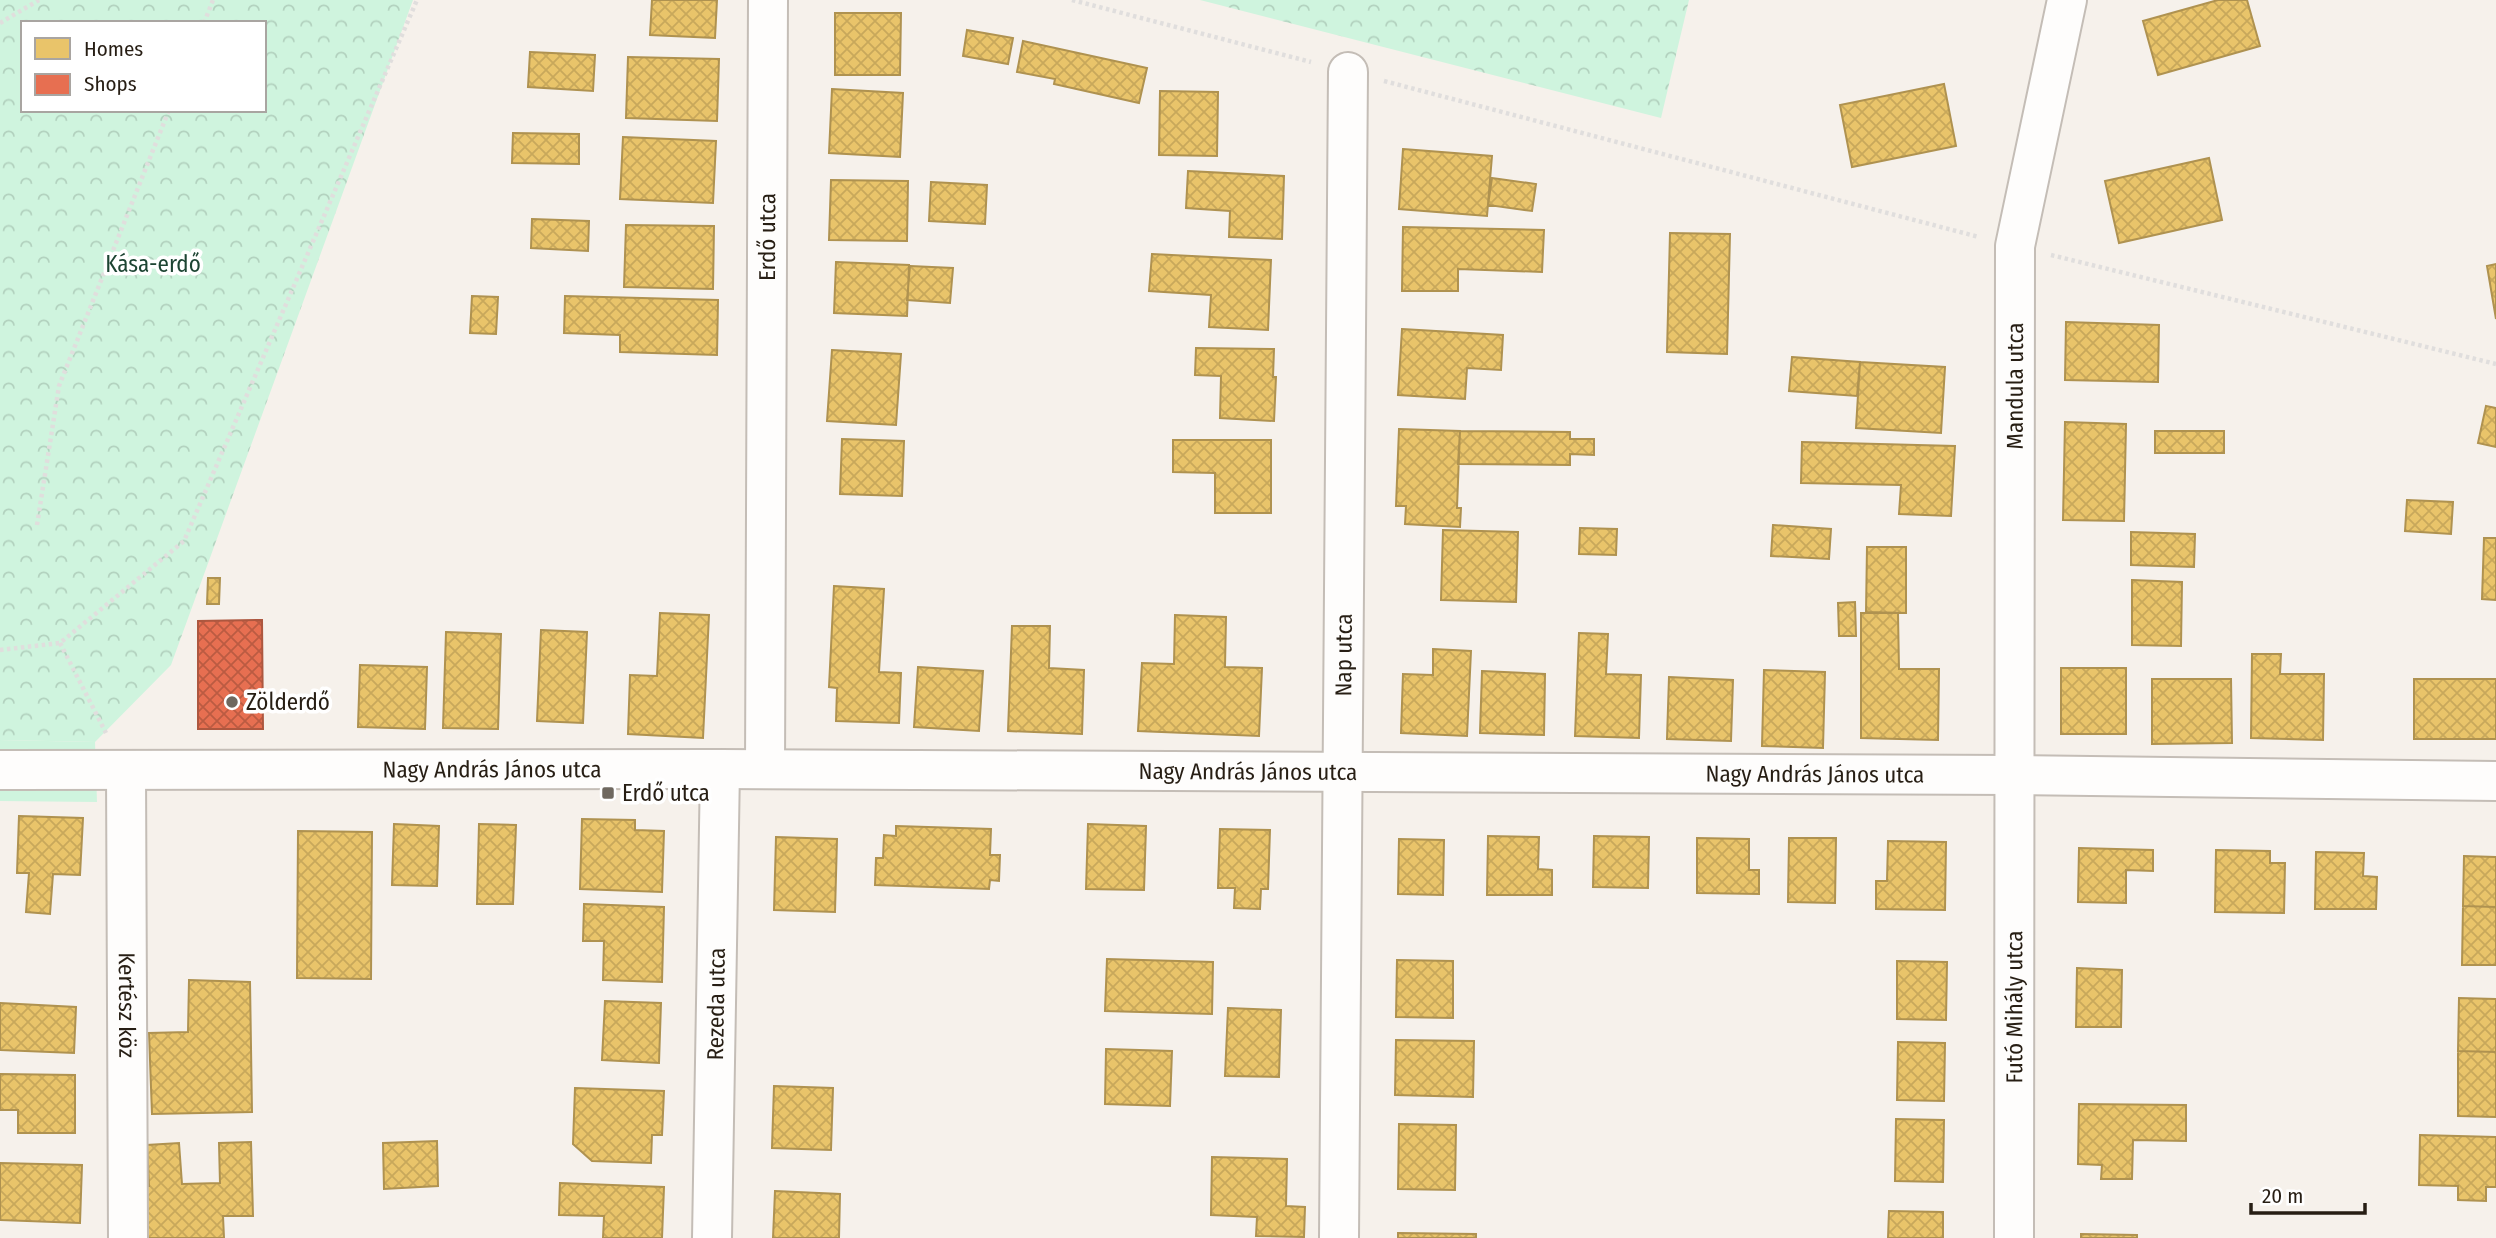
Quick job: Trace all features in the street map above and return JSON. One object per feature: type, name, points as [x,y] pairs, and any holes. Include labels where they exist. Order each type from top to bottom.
[{"type":"street","name":"Erdő utca","points":[[765,769],[768,0]]},
{"type":"street","name":"Mandula utca","points":[[2013,775],[2015,246],[2067,0]]},
{"type":"street","name":"Nap utca","points":[[1339,1238],[1348,72]]},
{"type":"street","name":"Rezeda utca","points":[[712,1238],[720,769]]},
{"type":"street","name":"Nagy András János utca","points":[[0,770],[765,769],[2013,775],[2496,781]]},
{"type":"street","name":"Kertész köz","points":[[126,771],[128,1238]]},
{"type":"street","name":"Futó Mihály utca","points":[[2013,775],[2014,1238]]},
{"type":"path","points":[[0,23],[39,0]]},
{"type":"path","points":[[205,21],[214,0]]},
{"type":"path","points":[[0,650],[60,643],[184,541],[417,0]]},
{"type":"path","points":[[1072,0],[2015,246],[2496,364]]},
{"type":"path","points":[[37,525],[59,386],[168,112]]},
{"type":"path","points":[[60,643],[126,771]]},
{"type":"green space","name":"Kása-erdő","points":[[0,0],[413,0],[171,665],[95,742],[0,740]]},
{"type":"green space","points":[[1200,0],[1689,0],[1661,118]]},
{"type":"green space","points":[[0,740],[95,742],[97,802],[0,801]]},
{"type":"building: Homes","points":[[652,0],[717,0],[715,38],[650,35]]},
{"type":"building: Homes","points":[[2218,0],[2247,0],[2260,46],[2158,75],[2143,21]]},
{"type":"building: Homes","points":[[835,13],[901,13],[900,75],[835,75]]},
{"type":"building: Homes","points":[[967,30],[1013,38],[1008,64],[963,56]]},
{"type":"building: Homes","points":[[1023,41],[1147,68],[1139,103],[1054,84],[1055,79],[1017,72]]},
{"type":"building: Homes","points":[[530,52],[595,55],[593,91],[528,87]]},
{"type":"building: Homes","points":[[628,57],[719,59],[717,121],[626,118]]},
{"type":"building: Homes","points":[[1944,84],[1956,146],[1852,167],[1840,105]]},
{"type":"building: Homes","points":[[832,89],[903,93],[900,157],[829,153]]},
{"type":"building: Homes","points":[[1160,91],[1218,92],[1217,156],[1159,155]]},
{"type":"building: Homes","points":[[513,133],[579,134],[579,164],[512,163]]},
{"type":"building: Homes","points":[[623,137],[716,141],[713,203],[620,199]]},
{"type":"building: Homes","points":[[1403,149],[1492,156],[1487,216],[1399,209]]},
{"type":"building: Homes","points":[[2209,158],[2222,220],[2119,243],[2105,181]]},
{"type":"building: Homes","points":[[1188,171],[1284,176],[1282,239],[1229,237],[1230,211],[1186,208]]},
{"type":"building: Homes","points":[[1492,178],[1536,184],[1532,211],[1488,205]]},
{"type":"building: Homes","points":[[831,180],[908,181],[907,241],[829,240]]},
{"type":"building: Homes","points":[[931,182],[987,185],[985,224],[929,221]]},
{"type":"building: Homes","points":[[532,219],[589,221],[588,251],[531,248]]},
{"type":"building: Homes","points":[[626,225],[714,226],[713,289],[624,287]]},
{"type":"building: Homes","points":[[1403,227],[1544,230],[1542,272],[1458,269],[1458,291],[1402,291]]},
{"type":"building: Homes","points":[[1670,233],[1730,234],[1727,354],[1667,352]]},
{"type":"building: Homes","points":[[1152,254],[1271,260],[1268,330],[1209,327],[1211,295],[1149,291]]},
{"type":"building: Homes","points":[[836,262],[909,265],[907,316],[834,313]]},
{"type":"building: Homes","points":[[2496,264],[2496,319],[2487,266]]},
{"type":"building: Homes","points":[[910,266],[953,268],[950,303],[907,300]]},
{"type":"building: Homes","points":[[472,296],[498,297],[496,334],[470,333]]},
{"type":"building: Homes","points":[[565,296],[718,300],[717,355],[620,352],[620,335],[564,333]]},
{"type":"building: Homes","points":[[2066,322],[2159,325],[2158,382],[2065,380]]},
{"type":"building: Homes","points":[[1402,329],[1503,335],[1501,370],[1467,368],[1465,399],[1398,395]]},
{"type":"building: Homes","points":[[1196,348],[1274,349],[1274,421],[1220,418],[1221,376],[1195,375]]},
{"type":"building: Homes","points":[[832,350],[901,354],[896,425],[827,421]]},
{"type":"building: Homes","points":[[1792,357],[1860,362],[1857,396],[1789,391]]},
{"type":"building: Homes","points":[[1860,362],[1945,367],[1941,433],[1856,428]]},
{"type":"building: Homes","points":[[2486,406],[2496,408],[2496,447],[2478,443]]},
{"type":"building: Homes","points":[[2065,422],[2126,424],[2124,521],[2063,520]]},
{"type":"building: Homes","points":[[1399,429],[1460,431],[1457,508],[1461,508],[1460,527],[1405,524],[1406,506],[1396,506]]},
{"type":"building: Homes","points":[[1460,431],[1570,432],[1570,439],[1594,439],[1594,455],[1570,454],[1570,465],[1458,464]]},
{"type":"building: Homes","points":[[2155,431],[2224,431],[2224,453],[2155,453]]},
{"type":"building: Homes","points":[[842,439],[904,441],[902,496],[840,494]]},
{"type":"building: Homes","points":[[1173,440],[1271,440],[1271,513],[1215,513],[1215,473],[1173,472]]},
{"type":"building: Homes","points":[[1802,442],[1955,446],[1951,516],[1899,514],[1901,485],[1801,483]]},
{"type":"building: Homes","points":[[2407,500],[2453,502],[2451,534],[2405,531]]},
{"type":"building: Homes","points":[[1773,525],[1831,529],[1829,559],[1771,556]]},
{"type":"building: Homes","points":[[1580,528],[1617,529],[1616,555],[1579,554]]},
{"type":"building: Homes","points":[[1443,530],[1518,532],[1516,602],[1441,600]]},
{"type":"building: Homes","points":[[2131,532],[2195,534],[2194,567],[2131,565]]},
{"type":"building: Homes","points":[[2484,538],[2496,538],[2496,600],[2482,599]]},
{"type":"building: Homes","points":[[1867,547],[1906,547],[1906,613],[1866,612]]},
{"type":"building: Homes","points":[[208,578],[220,578],[219,604],[207,604]]},
{"type":"building: Homes","points":[[2132,580],[2182,582],[2181,646],[2132,645]]},
{"type":"building: Homes","points":[[834,586],[884,589],[879,672],[901,673],[899,723],[836,721],[837,688],[829,687]]},
{"type":"building: Homes","points":[[1855,602],[1856,636],[1839,636],[1838,603]]},
{"type":"building: Homes","points":[[660,613],[709,615],[703,738],[628,734],[630,675],[657,676]]},
{"type":"building: Homes","points":[[1861,613],[1898,613],[1899,669],[1939,669],[1938,740],[1861,738]]},
{"type":"building: Homes","points":[[1175,615],[1226,617],[1225,667],[1262,668],[1259,736],[1138,731],[1142,663],[1174,664]]},
{"type":"building: Homes","points":[[1012,626],[1050,626],[1049,668],[1084,670],[1082,734],[1008,731]]},
{"type":"building: Homes","points":[[541,630],[587,632],[583,723],[537,721]]},
{"type":"building: Homes","points":[[446,632],[501,634],[498,729],[443,728]]},
{"type":"building: Homes","points":[[1579,633],[1608,634],[1606,674],[1641,675],[1639,738],[1575,736]]},
{"type":"building: Homes","points":[[1433,649],[1471,651],[1467,736],[1401,733],[1403,674],[1433,675]]},
{"type":"building: Homes","points":[[2252,654],[2281,654],[2280,674],[2324,674],[2323,740],[2251,738]]},
{"type":"building: Homes","points":[[360,665],[427,667],[425,729],[358,727]]},
{"type":"building: Homes","points":[[918,667],[983,671],[979,731],[914,727]]},
{"type":"building: Homes","points":[[2061,668],[2126,668],[2126,734],[2061,734]]},
{"type":"building: Homes","points":[[1764,670],[1825,672],[1823,748],[1762,746]]},
{"type":"building: Homes","points":[[1482,671],[1545,674],[1544,735],[1480,733]]},
{"type":"building: Homes","points":[[1669,677],[1733,680],[1731,741],[1667,739]]},
{"type":"building: Homes","points":[[2152,679],[2231,679],[2232,743],[2152,744]]},
{"type":"building: Homes","points":[[2414,679],[2496,679],[2496,739],[2414,739]]},
{"type":"building: Homes","points":[[19,816],[83,818],[80,875],[53,874],[50,914],[26,912],[29,873],[17,873]]},
{"type":"building: Homes","points":[[582,819],[635,820],[635,830],[664,831],[662,892],[580,889]]},
{"type":"building: Homes","points":[[394,824],[439,826],[437,886],[392,885]]},
{"type":"building: Homes","points":[[479,824],[516,825],[513,904],[477,904]]},
{"type":"building: Homes","points":[[1088,824],[1146,826],[1144,890],[1086,889]]},
{"type":"building: Homes","points":[[896,826],[991,829],[990,855],[1000,855],[999,881],[990,880],[989,889],[875,885],[876,858],[883,858],[884,835],[896,836]]},
{"type":"building: Homes","points":[[1220,829],[1270,830],[1268,889],[1261,889],[1260,909],[1234,908],[1235,888],[1218,888]]},
{"type":"building: Homes","points":[[298,831],[372,832],[371,979],[297,978]]},
{"type":"building: Homes","points":[[1488,836],[1539,837],[1538,869],[1552,870],[1552,895],[1487,895]]},
{"type":"building: Homes","points":[[1594,836],[1649,837],[1648,888],[1593,887]]},
{"type":"building: Homes","points":[[776,837],[837,839],[835,912],[774,910]]},
{"type":"building: Homes","points":[[1697,838],[1749,839],[1749,870],[1759,870],[1759,894],[1697,893]]},
{"type":"building: Homes","points":[[1789,838],[1836,838],[1835,903],[1788,902]]},
{"type":"building: Homes","points":[[1399,839],[1444,840],[1443,895],[1398,894]]},
{"type":"building: Homes","points":[[1888,841],[1946,842],[1945,910],[1876,909],[1876,881],[1887,881]]},
{"type":"building: Homes","points":[[2079,848],[2153,850],[2153,871],[2126,870],[2126,903],[2078,902]]},
{"type":"building: Homes","points":[[2216,850],[2270,851],[2270,863],[2285,863],[2284,913],[2215,912]]},
{"type":"building: Homes","points":[[2316,852],[2364,853],[2363,876],[2377,877],[2376,909],[2315,909]]},
{"type":"building: Homes","points":[[2464,856],[2496,857],[2496,907],[2463,906]]},
{"type":"building: Homes","points":[[584,904],[664,907],[662,982],[603,980],[604,941],[583,941]]},
{"type":"building: Homes","points":[[2463,906],[2496,907],[2496,965],[2462,965]]},
{"type":"building: Homes","points":[[1107,959],[1213,962],[1212,1014],[1105,1011]]},
{"type":"building: Homes","points":[[1397,960],[1453,961],[1453,1018],[1396,1017]]},
{"type":"building: Homes","points":[[1897,961],[1947,962],[1946,1020],[1897,1019]]},
{"type":"building: Homes","points":[[2077,968],[2122,970],[2121,1027],[2076,1027]]},
{"type":"building: Homes","points":[[189,980],[250,982],[252,1112],[152,1114],[149,1033],[188,1032]]},
{"type":"building: Homes","points":[[2459,998],[2496,999],[2496,1052],[2458,1051]]},
{"type":"building: Homes","points":[[605,1001],[661,1003],[659,1063],[602,1060]]},
{"type":"building: Homes","points":[[0,1003],[76,1007],[74,1053],[0,1050]]},
{"type":"building: Homes","points":[[1228,1008],[1281,1010],[1279,1077],[1225,1076]]},
{"type":"building: Homes","points":[[1396,1040],[1474,1041],[1473,1097],[1395,1095]]},
{"type":"building: Homes","points":[[1898,1042],[1945,1043],[1944,1101],[1897,1100]]},
{"type":"building: Homes","points":[[1106,1049],[1172,1051],[1170,1106],[1105,1104]]},
{"type":"building: Homes","points":[[2458,1051],[2496,1052],[2496,1117],[2458,1116]]},
{"type":"building: Homes","points":[[0,1074],[75,1075],[75,1133],[18,1133],[18,1110],[0,1110]]},
{"type":"building: Homes","points":[[774,1086],[833,1088],[831,1150],[772,1148]]},
{"type":"building: Homes","points":[[575,1088],[664,1091],[662,1135],[652,1135],[651,1163],[592,1161],[573,1144]]},
{"type":"building: Homes","points":[[2079,1104],[2186,1105],[2186,1141],[2133,1140],[2132,1179],[2101,1179],[2102,1165],[2078,1164]]},
{"type":"building: Homes","points":[[1896,1119],[1944,1120],[1943,1182],[1895,1181]]},
{"type":"building: Homes","points":[[1399,1124],[1456,1125],[1455,1190],[1398,1189]]},
{"type":"building: Homes","points":[[2420,1135],[2496,1137],[2496,1187],[2486,1187],[2486,1201],[2458,1200],[2458,1186],[2419,1185]]},
{"type":"building: Homes","points":[[437,1141],[438,1186],[384,1189],[383,1143]]},
{"type":"building: Homes","points":[[251,1142],[253,1216],[223,1216],[224,1238],[147,1238],[147,1145],[179,1143],[182,1184],[220,1183],[219,1143]]},
{"type":"building: Homes","points":[[1212,1157],[1287,1159],[1286,1206],[1305,1207],[1304,1237],[1256,1236],[1257,1217],[1211,1215]]},
{"type":"building: Homes","points":[[0,1163],[82,1165],[80,1223],[0,1220]]},
{"type":"building: Homes","points":[[560,1183],[664,1187],[662,1238],[603,1238],[604,1216],[559,1215]]},
{"type":"building: Homes","points":[[775,1191],[840,1194],[839,1238],[773,1238]]},
{"type":"building: Homes","points":[[1889,1211],[1943,1212],[1943,1238],[1888,1238]]},
{"type":"building: Homes","points":[[1398,1233],[1476,1234],[1476,1238],[1398,1238]]},
{"type":"building: Homes","points":[[2081,1234],[2137,1235],[2137,1238],[2081,1238]]},
{"type":"building: Shops","points":[[262,620],[263,729],[198,729],[198,621]]},
{"type":"place","name":"Zölderdő","points":[[232,702]]},
{"type":"place","name":"Erdő utca","points":[[608,793]]}]
